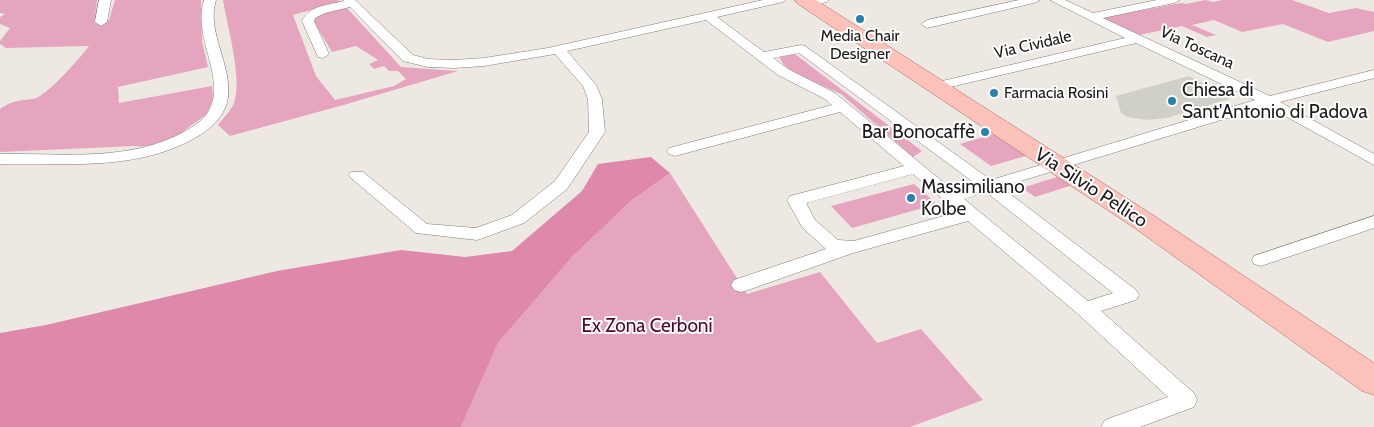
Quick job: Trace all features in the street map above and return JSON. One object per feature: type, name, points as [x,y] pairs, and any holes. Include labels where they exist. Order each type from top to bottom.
[{"type":"main road","name":"Via Silvio Pellico","points":[[812,1],[1154,229],[1374,382]]},
{"type":"street","points":[[100,22],[104,0]]},
{"type":"street","points":[[0,159],[124,157],[159,148],[194,133],[216,112],[223,91],[208,22],[208,3],[210,0]]},
{"type":"street","points":[[323,54],[308,21],[310,16],[321,10],[351,1],[404,55],[418,62],[438,64],[469,63],[558,49],[779,0]]},
{"type":"street","points":[[927,24],[1034,0]]},
{"type":"street","name":"Via Toscana","points":[[1056,0],[1268,101],[1374,160]]},
{"type":"street","points":[[1091,17],[1174,0]]},
{"type":"street","points":[[708,16],[783,72],[830,96],[1085,309],[1186,400],[1113,427]]},
{"type":"street","name":"Via Cividale","points":[[938,86],[1136,39]]},
{"type":"street","points":[[357,175],[422,229],[477,234],[518,219],[561,185],[596,132],[595,98],[589,85],[558,49]]},
{"type":"street","points":[[764,56],[801,49],[989,186],[1129,296],[1085,309]]},
{"type":"street","points":[[952,197],[1268,101],[1374,74]]},
{"type":"street","points":[[675,151],[843,107]]},
{"type":"street","points":[[854,247],[833,246],[808,223],[796,200],[917,168]]},
{"type":"street","points":[[741,284],[854,247],[971,214]]},
{"type":"street","points":[[1261,260],[1374,222]]},
{"type":"green space","points":[[0,0],[97,0],[94,23],[109,20],[115,0],[201,0],[202,41],[208,67],[118,87],[119,103],[212,86],[213,98],[207,114],[178,135],[151,147],[135,146],[0,152],[0,109],[14,102],[36,98],[41,95],[64,75],[89,46],[6,48],[0,44],[0,41],[10,28],[0,24],[0,17],[5,14],[0,13]]},
{"type":"green space","points":[[223,0],[338,0],[340,2],[293,15],[316,76],[335,100],[394,86],[406,79],[398,71],[389,71],[384,66],[374,69],[369,64],[378,60],[356,46],[332,52],[314,22],[318,15],[347,8],[401,67],[458,71],[230,136],[218,125],[233,106],[237,81]]},
{"type":"green space","points":[[1206,0],[1213,2],[1223,0],[1292,0],[1329,13],[1356,8],[1374,12],[1374,31],[1328,42],[1283,24],[1242,32],[1214,20],[1192,25],[1216,35],[1207,37],[1182,26],[1139,35],[1102,18]]},
{"type":"green space","points":[[795,54],[922,151],[913,157],[841,94],[796,74],[784,65],[779,57]]},
{"type":"green space","points":[[997,133],[1029,155],[991,166],[960,144]]},
{"type":"green space","name":"Ex Zona Cerboni","points":[[670,173],[747,294],[820,272],[877,343],[921,329],[983,400],[910,427],[461,427],[498,343],[572,257],[632,200]]},
{"type":"green space","points":[[1060,176],[1073,185],[1035,197],[1022,188]]},
{"type":"green space","points":[[914,184],[937,204],[852,228],[831,206]]},
{"type":"shaded area","points":[[651,157],[670,173],[632,200],[572,257],[498,343],[461,427],[0,427],[0,333],[46,325],[277,271],[401,250],[465,257],[512,251],[582,191],[598,164]]},
{"type":"building","name":"Chiesa di Sant'Antonio di Padova","points":[[1189,76],[1232,98],[1167,118],[1147,120],[1127,117],[1121,113],[1116,96]]},
{"type":"place","name":"Media Chair Designer","points":[[860,19]]},
{"type":"place","name":"Farmacia Rosini","points":[[994,93]]},
{"type":"place","name":"Chiesa di Sant'Antonio di Padova","points":[[1172,101]]},
{"type":"place","name":"Bar Bonocaffè","points":[[985,132]]},
{"type":"place","name":"Massimiliano Kolbe","points":[[911,198]]}]
